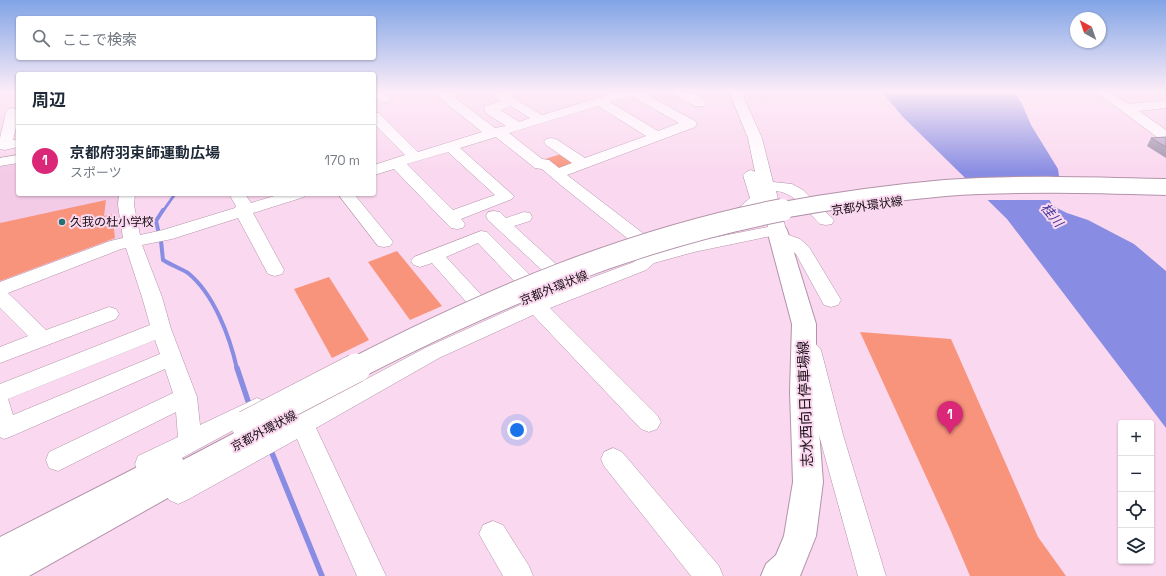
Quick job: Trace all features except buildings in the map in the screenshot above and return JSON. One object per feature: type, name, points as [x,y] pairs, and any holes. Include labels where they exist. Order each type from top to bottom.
[{"type":"main road","name":"京都外環状線","points":[[0,554],[249,431],[532,296],[582,276],[662,249],[710,235],[817,212],[919,199],[980,194],[1165,188]]},
{"type":"main road","name":"志水西向日停車場線","points":[[778,225],[804,324],[802,353],[808,482],[800,536],[788,566],[778,576]]},
{"type":"main road","name":"京都外環状線","points":[[0,574],[249,431]]},
{"type":"street","points":[[10,119],[5,146],[16,143]]},
{"type":"street","points":[[377,119],[415,157]]},
{"type":"street","points":[[476,119],[540,165],[544,163],[630,243],[735,239]]},
{"type":"street","points":[[504,119],[516,126]]},
{"type":"street","points":[[376,169],[540,119]]},
{"type":"street","points":[[641,119],[657,137]]},
{"type":"street","points":[[556,174],[690,124],[678,119]]},
{"type":"street","points":[[0,541],[410,330],[476,300],[551,269],[657,233],[738,216],[748,210],[758,198],[740,132],[734,119]]},
{"type":"street","points":[[747,119],[755,138],[778,225],[803,251],[830,300]]},
{"type":"street","points":[[1141,119],[1166,137]]},
{"type":"street","points":[[1147,124],[1166,129]]},
{"type":"street","points":[[551,142],[583,164]]},
{"type":"street","points":[[397,163],[454,221],[506,196],[450,146]]},
{"type":"street","points":[[0,162],[16,159]]},
{"type":"street","points":[[767,186],[786,188],[797,192],[826,220]]},
{"type":"street","points":[[127,196],[126,205],[132,243],[186,397],[190,442]]},
{"type":"street","points":[[238,196],[244,206],[243,211],[275,270]]},
{"type":"street","points":[[0,289],[116,245],[166,235],[292,196]]},
{"type":"street","points":[[348,196],[384,242]]},
{"type":"street","points":[[524,217],[498,220],[551,269]]},
{"type":"street","points":[[24,576],[432,353],[536,306],[640,266],[648,260],[692,247],[735,239],[778,225]]},
{"type":"street","points":[[476,300],[428,258],[480,236],[524,280]]},
{"type":"street","points":[[630,243],[629,257],[640,266]]},
{"type":"street","points":[[0,296],[42,338]]},
{"type":"street","points":[[536,306],[649,422]]},
{"type":"street","points":[[0,355],[109,314]]},
{"type":"street","points":[[804,324],[831,435],[872,576]]},
{"type":"street","points":[[0,393],[161,329]]},
{"type":"street","points":[[0,405],[4,429],[172,358]]},
{"type":"street","points":[[58,460],[186,397]]},
{"type":"street","points":[[302,424],[372,576]]},
{"type":"street","points":[[613,459],[710,576]]},
{"type":"street","points":[[493,534],[519,576]]},
{"type":"shaded area","points":[[564,153],[578,162],[561,168],[554,166],[545,159]]},
{"type":"shaded area","name":"久我の杜小学校","points":[[16,161],[16,196],[124,196],[126,236],[119,241],[0,285],[0,165]]},
{"type":"shaded area","name":"久我の杜小学校","points":[[106,200],[104,216],[112,214],[115,238],[0,281],[0,223]]},
{"type":"shaded area","points":[[397,251],[442,306],[410,320],[368,262]]},
{"type":"shaded area","points":[[329,277],[369,340],[332,358],[294,289]]},
{"type":"shaded area","points":[[860,332],[951,339],[1038,537],[1066,576],[970,576]]},
{"type":"water","name":"桂川","points":[[905,119],[1028,119],[1058,169],[1059,176],[1049,199],[1053,206],[1067,213],[1088,220],[1134,244],[1166,271],[1166,428],[1007,219]]},
{"type":"pier","points":[[1058,183],[1051,200],[984,200],[969,185]]},
{"type":"waterway","points":[[163,211],[174,196]]},
{"type":"waterway","points":[[159,234],[156,221],[163,210]]},
{"type":"waterway","points":[[161,241],[163,260],[188,273],[206,292],[220,317],[230,343],[237,369]]},
{"type":"waterway","points":[[237,368],[248,401]]},
{"type":"waterway","points":[[272,453],[322,576]]},
{"type":"place","name":"久我の杜小学校","points":[[62,222]]},
{"type":"place","name":"京都府羽束師運動広場","points":[[950,434]]}]
